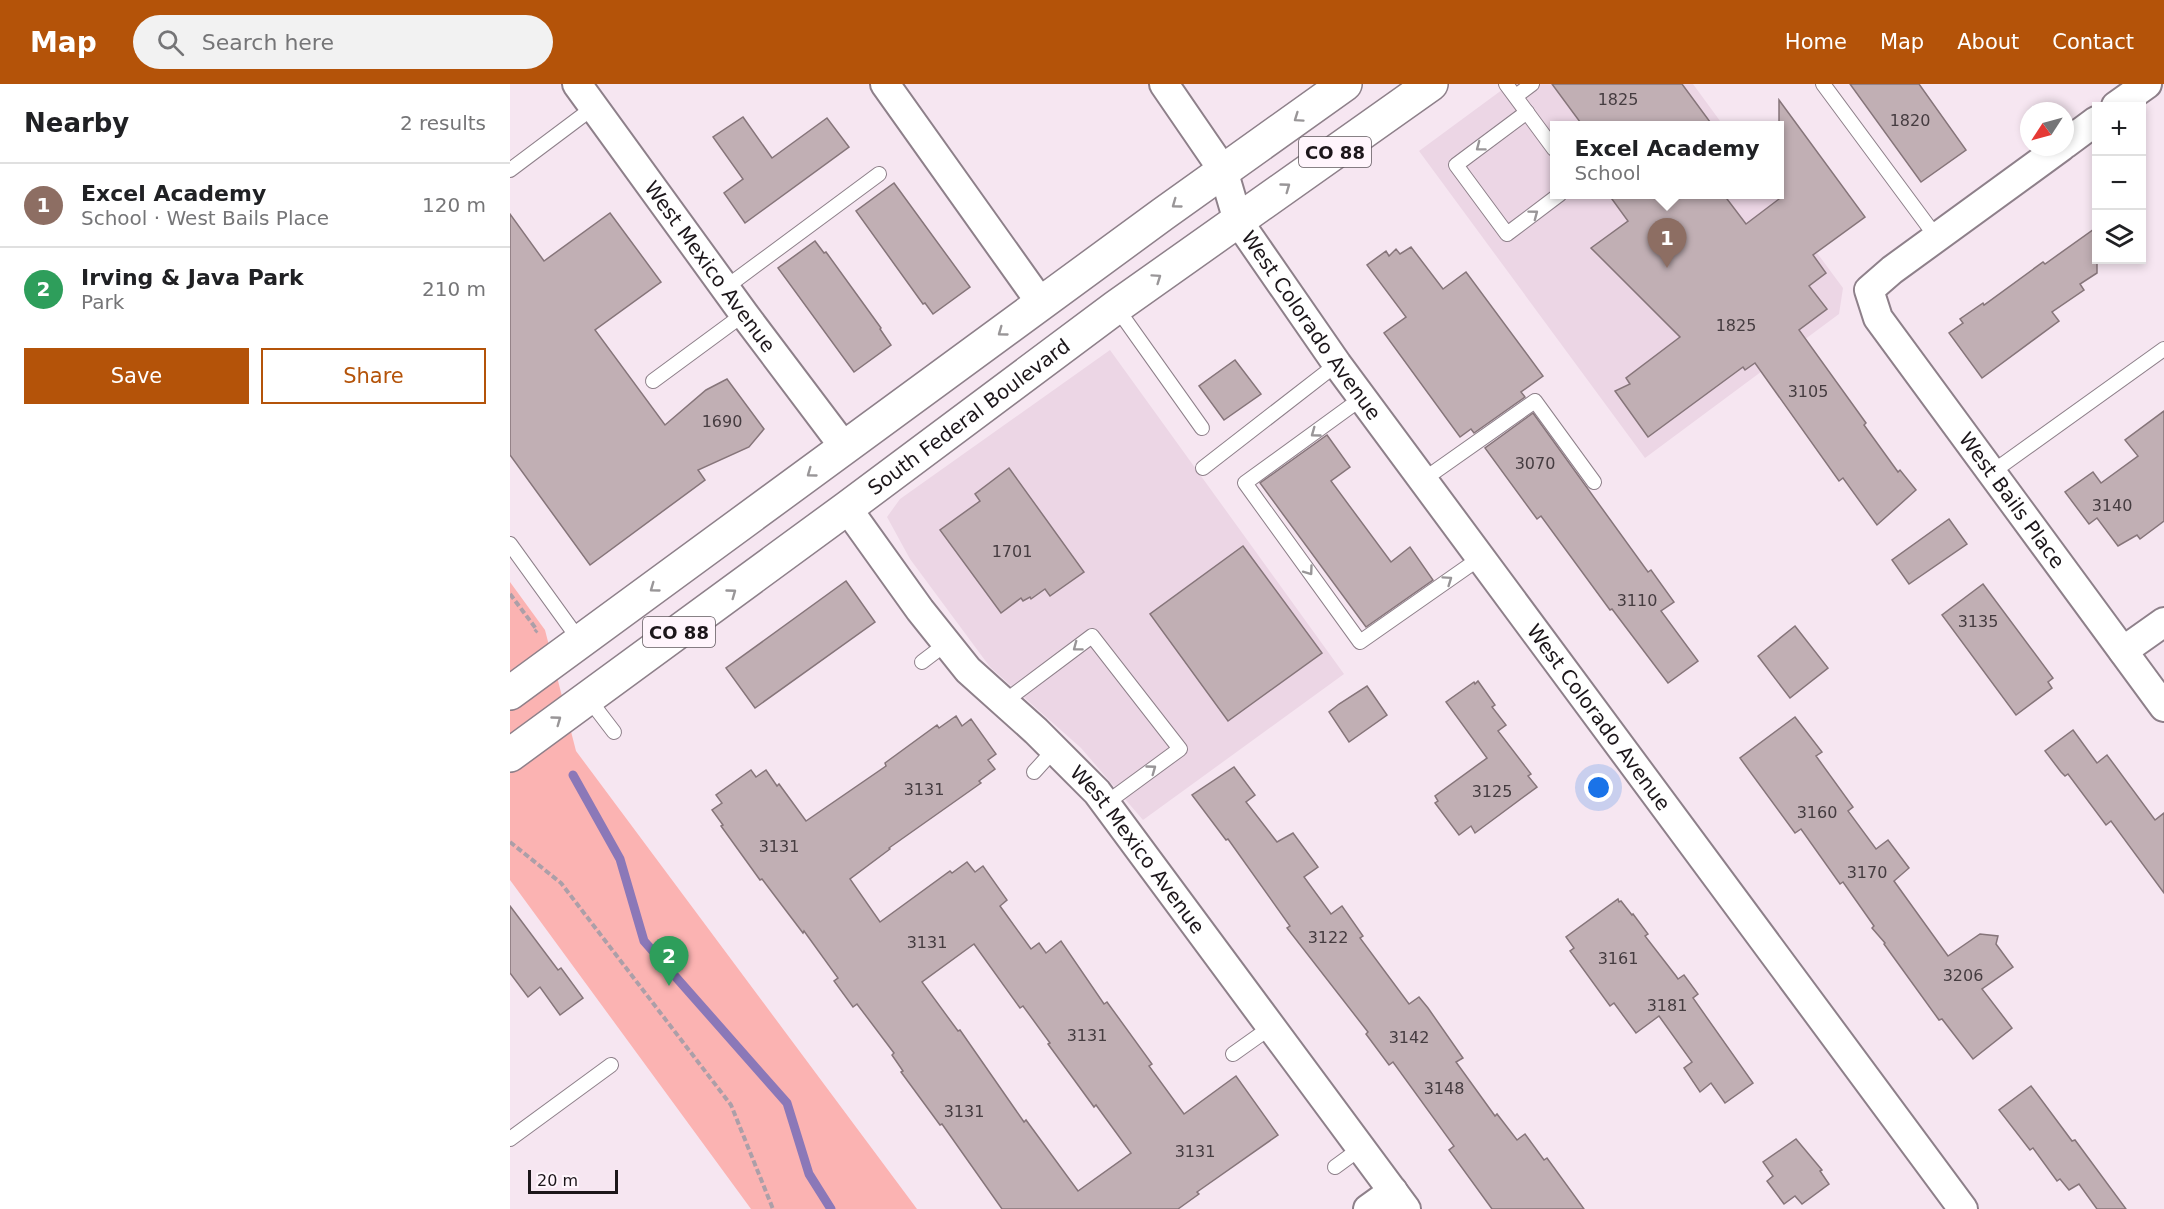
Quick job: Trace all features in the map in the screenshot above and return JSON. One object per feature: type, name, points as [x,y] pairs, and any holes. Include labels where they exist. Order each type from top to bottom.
[{"type":"main road","name":"CO 88","points":[[1223,170],[1346,84]]},
{"type":"main road","name":"South Federal Boulevard","points":[[510,755],[1116,307],[1431,84]]},
{"type":"main road","points":[[510,693],[1223,170]]},
{"type":"street","name":"West Mexico Avenue","points":[[577,84],[744,314],[845,448]]},
{"type":"street","points":[[885,84],[1041,303]]},
{"type":"street","name":"West Colorado Avenue","points":[[1164,84],[1223,170],[1238,221],[1337,364],[1963,1209]]},
{"type":"street","points":[[2122,102],[2147,84]]},
{"type":"street","points":[[2074,138],[2092,125]]},
{"type":"street","points":[[1937,238],[2049,156]]},
{"type":"street","name":"West Bails Place","points":[[1937,238],[1869,290],[1878,318],[2164,707]]},
{"type":"street","name":"West Mexico Avenue","points":[[847,508],[920,610],[968,670],[1097,792],[1400,1200]]},
{"type":"street","points":[[2123,651],[2164,622]]},
{"type":"street","points":[[1368,1209],[1400,1200]]},
{"type":"lane","points":[[1506,84],[1550,144]]},
{"type":"lane","points":[[1516,96],[1532,84]]},
{"type":"lane","points":[[1823,84],[1937,238]]},
{"type":"lane","points":[[510,170],[594,107]]},
{"type":"lane","points":[[1527,112],[1456,165],[1507,234],[1555,199]]},
{"type":"lane","points":[[726,288],[879,174]]},
{"type":"lane","points":[[1116,307],[1202,429]]},
{"type":"lane","points":[[653,381],[744,314]]},
{"type":"lane","points":[[1991,473],[2164,349]]},
{"type":"lane","points":[[1203,468],[1337,364]]},
{"type":"lane","points":[[1362,398],[1245,483],[1360,642],[1480,558]]},
{"type":"lane","points":[[1423,480],[1535,401],[1594,482]]},
{"type":"lane","points":[[510,544],[580,642]]},
{"type":"lane","points":[[1004,702],[1092,636],[1180,749],[1105,804]]},
{"type":"lane","points":[[922,662],[947,644]]},
{"type":"lane","points":[[588,698],[614,732]]},
{"type":"lane","points":[[1034,772],[1054,750]]},
{"type":"lane","points":[[1233,1054],[1271,1027]]},
{"type":"lane","points":[[510,1139],[611,1065]]},
{"type":"lane","points":[[1335,1167],[1361,1148]]},
{"type":"path","points":[[510,594],[537,630],[528,637]]},
{"type":"path","points":[[510,842],[561,883],[731,1105],[773,1209]]},
{"type":"shaded area","points":[[1510,84],[1693,84],[1720,121],[1550,121],[1550,199],[1777,199],[1843,288],[1839,314],[1645,458],[1419,151]]},
{"type":"shaded area","points":[[1110,350],[1344,674],[1143,820],[1081,748],[990,667],[910,559],[887,517],[900,499]]},
{"type":"shaded area","points":[[510,582],[545,630],[576,751],[917,1209],[751,1209],[510,880]]},
{"type":"building","points":[[1552,84],[1682,84],[1709,121],[1579,121]]},
{"type":"building","points":[[1850,84],[1919,84],[1966,150],[1921,182]]},
{"type":"building","points":[[1779,100],[1865,217],[1813,255],[1826,273],[1809,286],[1827,309],[1799,330],[1898,472],[1900,470],[1916,490],[1877,525],[1843,478],[1839,481],[1755,363],[1745,370],[1743,367],[1648,437],[1615,391],[1630,384],[1626,378],[1680,337],[1591,248],[1628,221],[1612,199],[1727,199],[1746,224],[1779,199],[1784,199],[1784,121],[1779,121]]},
{"type":"building","points":[[743,117],[772,158],[827,118],[849,147],[745,223],[724,193],[743,179],[713,137]]},
{"type":"building","points":[[894,183],[970,287],[933,314],[925,303],[923,304],[856,211]]},
{"type":"building","points":[[610,213],[661,282],[595,330],[665,425],[706,390],[727,379],[764,429],[749,447],[698,470],[705,480],[590,565],[510,455],[510,214],[544,261]]},
{"type":"building","points":[[2092,231],[2092,264],[2097,264],[2097,273],[2080,284],[2084,290],[2052,312],[2059,321],[1982,378],[1949,333],[1963,323],[1960,319],[1983,303],[1984,305],[2043,262],[2045,264]]},
{"type":"building","points":[[815,241],[824,253],[826,252],[891,345],[854,372],[778,268]]},
{"type":"building","points":[[1411,247],[1443,289],[1466,272],[1543,376],[1521,392],[1525,397],[1474,433],[1471,429],[1460,437],[1384,333],[1406,317],[1367,265],[1386,251],[1389,256],[1396,249],[1400,254]]},
{"type":"building","points":[[1235,360],[1261,394],[1224,420],[1199,386]]},
{"type":"building","points":[[2164,411],[2164,521],[2140,539],[2137,535],[2118,546],[2097,518],[2089,524],[2065,492],[2093,472],[2101,483],[2138,456],[2125,440]]},
{"type":"building","points":[[1533,413],[1648,572],[1651,570],[1674,602],[1661,611],[1698,661],[1668,683],[1612,609],[1610,610],[1541,516],[1537,519],[1485,448]]},
{"type":"building","points":[[1327,435],[1350,467],[1331,481],[1391,562],[1410,547],[1433,580],[1366,627],[1260,483]]},
{"type":"building","points":[[1009,468],[1084,572],[1050,596],[1045,589],[1031,599],[1030,597],[1023,601],[1021,598],[1001,613],[940,530],[980,501],[975,494]]},
{"type":"building","points":[[1949,519],[1967,544],[1909,584],[1892,560]]},
{"type":"building","points":[[1243,546],[1322,653],[1228,721],[1150,614]]},
{"type":"building","points":[[846,581],[875,622],[755,708],[726,668]]},
{"type":"building","points":[[1983,584],[2053,678],[2048,682],[2052,688],[2016,715],[1942,615]]},
{"type":"building","points":[[1795,626],[1828,668],[1790,698],[1758,656]]},
{"type":"building","points":[[1478,681],[1495,705],[1492,707],[1506,725],[1498,731],[1531,774],[1528,776],[1537,787],[1475,833],[1471,826],[1459,835],[1435,803],[1438,801],[1435,796],[1487,758],[1446,702]]},
{"type":"building","points":[[1367,686],[1387,715],[1349,742],[1329,712]]},
{"type":"building","points":[[956,716],[962,726],[971,719],[996,754],[988,760],[995,769],[979,781],[981,783],[889,848],[850,879],[880,922],[950,871],[952,873],[967,862],[975,872],[983,866],[1007,900],[1000,906],[1031,949],[1039,943],[1046,953],[1061,941],[1104,1004],[1107,1002],[1152,1064],[1149,1066],[1184,1114],[1236,1076],[1278,1135],[1197,1192],[1199,1194],[1178,1209],[1002,1209],[942,1124],[940,1125],[901,1072],[903,1071],[892,1055],[894,1053],[857,1004],[853,1007],[834,981],[838,978],[804,931],[803,933],[762,879],[760,880],[712,810],[722,803],[716,795],[751,770],[756,777],[766,770],[806,821],[886,766],[885,763],[937,725],[939,728]],"holes":[[[974,944],[1020,1008],[1023,1006],[1094,1107],[1096,1105],[1131,1153],[1078,1191],[1026,1120],[1024,1122],[960,1030],[958,1031],[922,982]]]},
{"type":"building","points":[[1795,717],[1822,752],[1816,756],[1853,807],[1848,811],[1876,849],[1888,840],[1909,868],[1894,881],[1948,956],[1980,934],[1998,936],[1996,944],[2013,967],[1982,989],[2012,1028],[1973,1059],[1942,1019],[1939,1020],[1872,928],[1874,926],[1843,882],[1840,884],[1801,829],[1795,833],[1740,758]]},
{"type":"building","points":[[2073,730],[2097,763],[2107,755],[2155,820],[2164,813],[2164,893],[2111,821],[2106,825],[2068,774],[2065,776],[2061,772],[2045,751]]},
{"type":"building","points":[[1234,767],[1255,795],[1246,802],[1277,842],[1293,833],[1318,867],[1304,877],[1331,914],[1342,906],[1363,936],[1360,938],[1409,1004],[1419,997],[1428,1008],[1463,1058],[1456,1062],[1495,1116],[1497,1114],[1517,1140],[1525,1134],[1544,1160],[1547,1158],[1584,1209],[1492,1209],[1449,1150],[1454,1146],[1393,1062],[1389,1065],[1366,1034],[1368,1032],[1287,928],[1290,926],[1228,839],[1226,840],[1192,795]]},
{"type":"building","points":[[1618,899],[1648,934],[1645,936],[1678,979],[1684,975],[1698,994],[1693,998],[1753,1083],[1725,1103],[1711,1083],[1700,1092],[1684,1068],[1692,1062],[1659,1016],[1636,1033],[1614,1003],[1610,1006],[1570,951],[1574,948],[1566,937]]},
{"type":"building","points":[[510,906],[558,970],[561,968],[583,998],[560,1015],[540,987],[528,997],[510,973]]},
{"type":"building","points":[[2031,1086],[2072,1141],[2075,1140],[2126,1209],[2097,1209],[2079,1184],[2069,1190],[2060,1179],[2057,1181],[2033,1148],[2030,1150],[1999,1110]]},
{"type":"building","points":[[1796,1139],[1822,1170],[1820,1171],[1829,1184],[1802,1204],[1795,1196],[1784,1204],[1767,1181],[1773,1176],[1763,1162]]},
{"type":"waterway","points":[[573,775],[620,859],[644,941],[787,1103],[809,1174],[831,1209]]},
{"type":"place","name":"Excel Academy","points":[[1667,268]]},
{"type":"place","name":"Irving & Java Park","points":[[669,986]]}]
